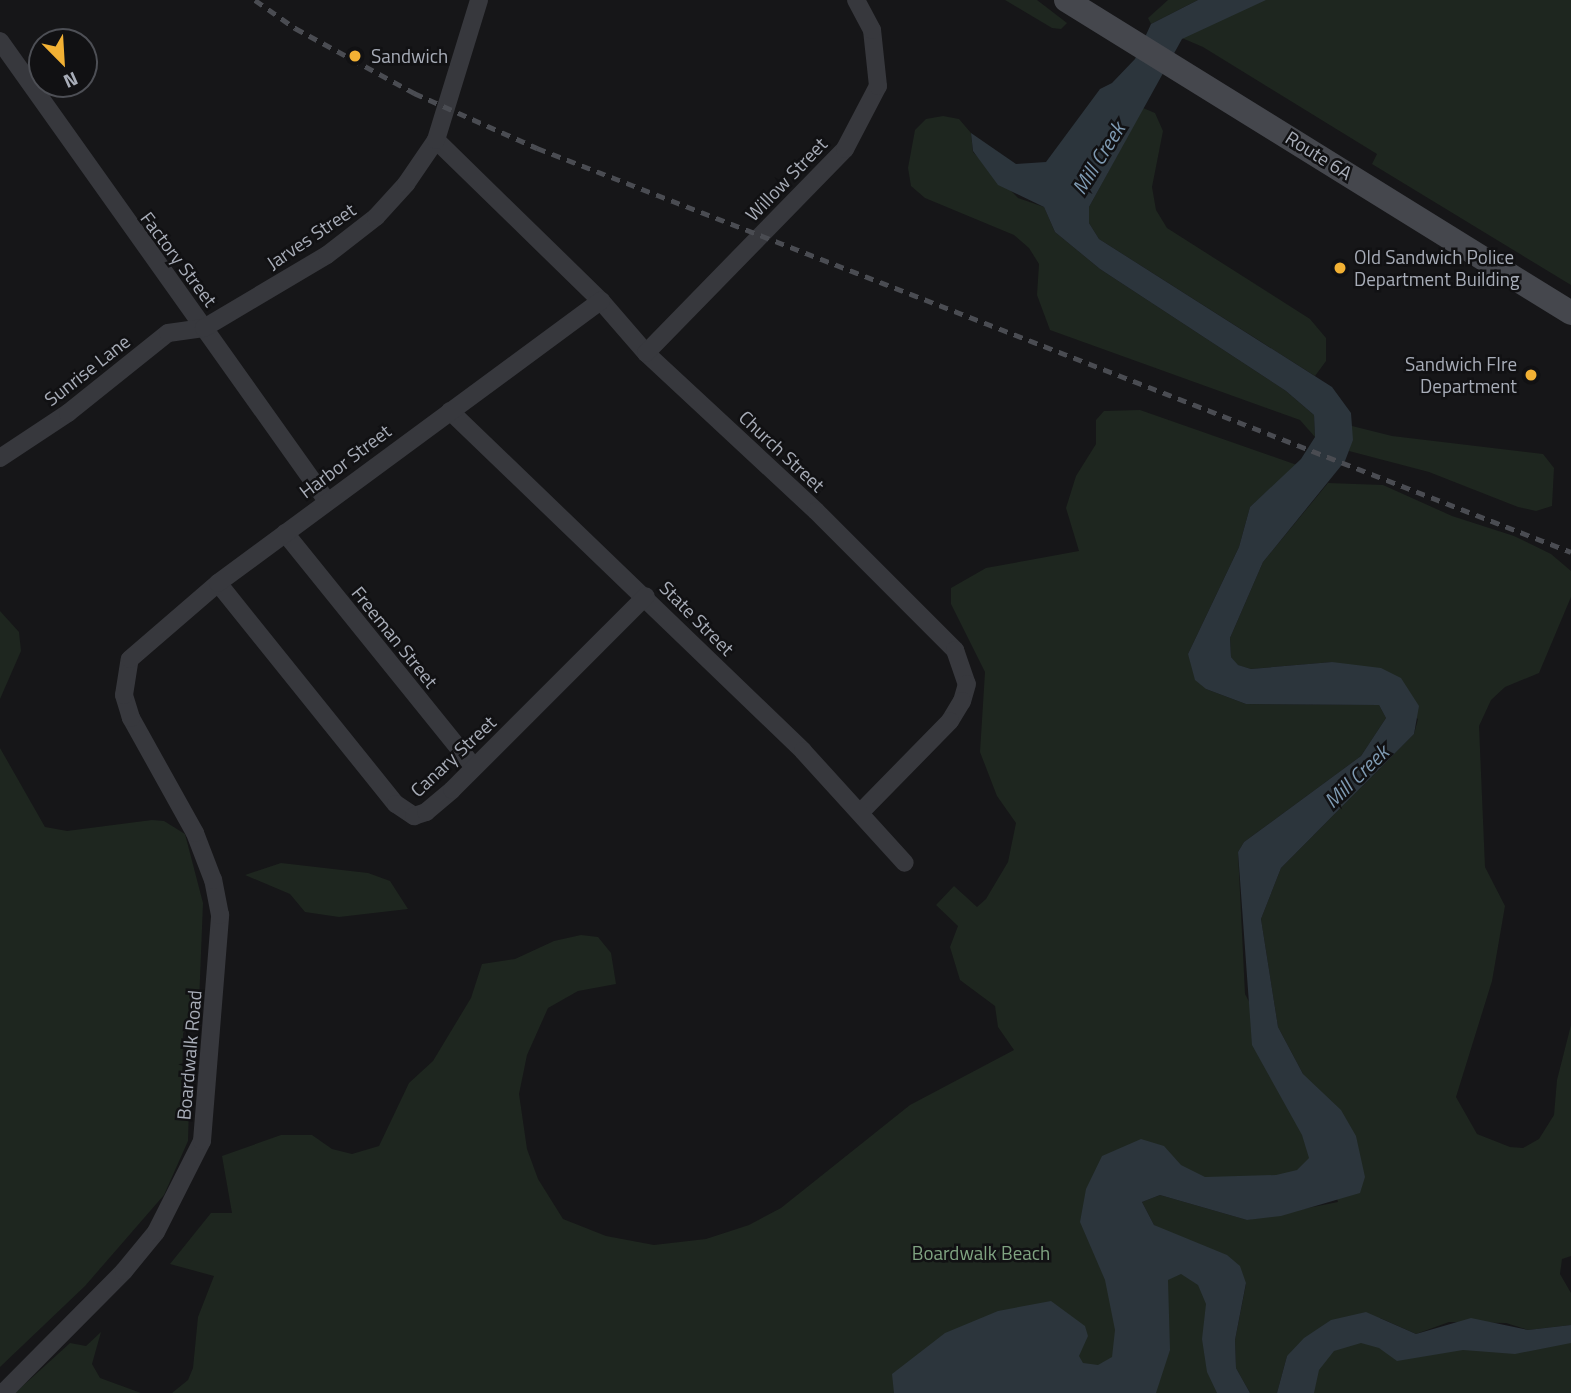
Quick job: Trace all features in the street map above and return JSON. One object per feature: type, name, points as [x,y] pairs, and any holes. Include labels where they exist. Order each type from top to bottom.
[{"type":"main road","name":"Route 6A","points":[[1066,0],[1571,313]]},
{"type":"street","name":"Jarves Street","points":[[204,328],[351,237],[400,192],[436,140],[479,0]]},
{"type":"street","name":"Willow Street","points":[[646,354],[845,149],[878,86],[872,30],[856,0]]},
{"type":"street","name":"Factory Street","points":[[0,41],[327,501]]},
{"type":"street","name":"Church Street","points":[[436,140],[601,302],[646,354],[904,598],[955,650],[964,668],[967,684],[950,721],[862,811]]},
{"type":"street","name":"Harbor Street","points":[[126,669],[137,650],[218,583],[601,302]]},
{"type":"street","name":"Sunrise Lane","points":[[0,458],[68,413],[168,333],[204,328]]},
{"type":"street","name":"State Street","points":[[450,411],[545,507],[646,596],[862,811],[905,863]]},
{"type":"street","name":"Freeman Street","points":[[285,533],[474,767]]},
{"type":"street","name":"Canary Street","points":[[218,583],[404,812],[414,816],[426,812],[474,767],[646,596]]},
{"type":"street","name":"Boardwalk Road","points":[[3,1393],[124,1271],[156,1232],[202,1141],[220,915],[213,880],[195,833],[131,718],[124,695],[126,669]]},
{"type":"green space","points":[[1005,0],[1037,0],[1067,23],[1061,29],[1052,28]]},
{"type":"green space","points":[[1168,0],[1198,0],[1151,24],[1148,18]]},
{"type":"green space","points":[[1224,0],[1571,0],[1571,285],[1372,164],[1377,154],[1203,47],[1182,38]]},
{"type":"green space","points":[[1143,108],[1155,113],[1163,131],[1152,187],[1156,210],[1167,228],[1310,319],[1326,338],[1326,361],[1315,376],[1099,239],[1089,223],[1089,207]]},
{"type":"green space","points":[[943,116],[959,119],[971,133],[973,152],[1018,198],[1044,207],[1055,232],[1100,269],[1286,391],[1314,415],[1315,437],[1300,420],[1050,330],[1037,295],[1039,264],[1029,248],[1014,235],[925,198],[911,186],[908,168],[915,130],[926,119]]},
{"type":"green space","name":"Boardwalk Beach","points":[[1140,410],[1297,465],[1250,507],[1239,547],[1188,654],[1206,689],[1246,704],[1379,705],[1386,718],[1361,756],[1244,842],[1238,852],[1245,994],[1341,1176],[1157,1182],[1116,1213],[1203,1254],[1236,1393],[172,1393],[188,1380],[193,1368],[198,1317],[214,1276],[170,1264],[211,1213],[232,1213],[222,1156],[281,1135],[312,1135],[332,1149],[352,1154],[379,1146],[409,1083],[433,1061],[471,998],[482,964],[515,959],[554,941],[581,935],[598,937],[611,953],[616,984],[578,991],[548,1008],[527,1055],[519,1094],[527,1149],[538,1179],[563,1219],[606,1236],[654,1245],[706,1239],[749,1225],[781,1208],[910,1105],[1014,1050],[998,1027],[995,1006],[960,980],[950,947],[958,926],[936,905],[954,886],[977,907],[986,899],[1008,862],[1016,823],[997,796],[980,752],[985,672],[951,604],[951,588],[986,568],[1079,551],[1066,508],[1076,476],[1096,444],[1096,420],[1104,411]]},
{"type":"green space","points":[[1352,426],[1392,436],[1543,454],[1554,468],[1552,506],[1536,511],[1518,507],[1429,472],[1349,451]]},
{"type":"green space","points":[[1328,483],[1383,485],[1452,516],[1514,536],[1551,554],[1571,571],[1571,597],[1539,673],[1505,687],[1491,700],[1479,726],[1485,867],[1505,906],[1492,981],[1456,1097],[1477,1134],[1510,1147],[1523,1148],[1539,1139],[1554,1115],[1557,1080],[1571,1025],[1571,1256],[1562,1259],[1560,1274],[1571,1293],[1571,1325],[1528,1330],[1506,1323],[1449,1322],[1416,1334],[1380,1318],[1287,1356],[1277,1393],[1250,1393],[1236,1368],[1235,1340],[1246,1284],[1154,1225],[1142,1202],[1160,1195],[1247,1220],[1338,1202],[1303,1074],[1278,1027],[1261,919],[1281,868],[1414,734],[1418,719],[1332,662],[1251,669],[1237,665],[1231,657],[1230,638],[1263,562]]},
{"type":"green space","points":[[0,611],[19,632],[21,651],[0,699]]},
{"type":"green space","points":[[0,748],[45,827],[67,831],[152,820],[164,821],[185,834],[203,903],[199,1003],[195,1022],[183,1033],[182,1091],[189,1107],[188,1141],[164,1195],[85,1286],[0,1367]]},
{"type":"green space","points":[[281,863],[368,873],[390,881],[408,909],[339,917],[305,912],[290,894],[245,875]]},
{"type":"green space","points":[[101,1332],[92,1364],[100,1378],[141,1393],[15,1393],[70,1343],[86,1346]]},
{"type":"green space","points":[[1373,1334],[1571,1336],[1571,1393],[1290,1393],[1316,1346]]},
{"type":"water","name":"Mill Creek","points":[[1198,0],[1266,0],[1182,39],[1089,207],[1089,223],[1099,239],[1332,387],[1351,413],[1353,440],[1345,461],[1263,562],[1230,638],[1231,657],[1238,665],[1251,669],[1332,662],[1381,668],[1401,678],[1419,706],[1414,734],[1281,868],[1261,919],[1278,1027],[1303,1074],[1341,1110],[1356,1136],[1365,1177],[1360,1193],[1281,1216],[1247,1220],[1160,1195],[1142,1202],[1154,1225],[1227,1255],[1240,1266],[1246,1283],[1235,1340],[1236,1368],[1250,1393],[1217,1393],[1207,1372],[1202,1339],[1206,1304],[1198,1285],[1181,1274],[1168,1280],[1170,1350],[1156,1393],[894,1393],[892,1374],[945,1333],[998,1311],[1051,1301],[1085,1326],[1088,1336],[1079,1356],[1083,1363],[1098,1365],[1112,1357],[1115,1330],[1105,1280],[1080,1222],[1086,1189],[1102,1156],[1141,1139],[1164,1146],[1181,1165],[1205,1177],[1276,1175],[1297,1170],[1309,1158],[1302,1135],[1252,1045],[1238,852],[1244,842],[1361,756],[1386,718],[1379,705],[1246,704],[1206,689],[1195,680],[1188,654],[1239,547],[1250,507],[1301,459],[1315,437],[1314,415],[1286,391],[1100,269],[1055,232],[1044,207],[998,185],[973,151],[971,133],[1016,164],[1046,162],[1100,89],[1112,83],[1135,59],[1151,24]]},
{"type":"water","points":[[1366,1312],[1416,1334],[1471,1318],[1528,1330],[1571,1325],[1571,1343],[1515,1354],[1463,1350],[1397,1361],[1379,1348],[1361,1343],[1334,1351],[1319,1370],[1314,1393],[1277,1393],[1287,1356],[1304,1338],[1331,1320]]},
{"type":"railway","points":[[255,0],[295,28],[414,93],[537,148],[1571,552]]},
{"type":"place","name":"Sandwich","points":[[355,56]]},
{"type":"place","name":"Old Sandwich Police Department Building","points":[[1340,268]]},
{"type":"place","name":"Sandwich FIre Department","points":[[1531,375]]}]
